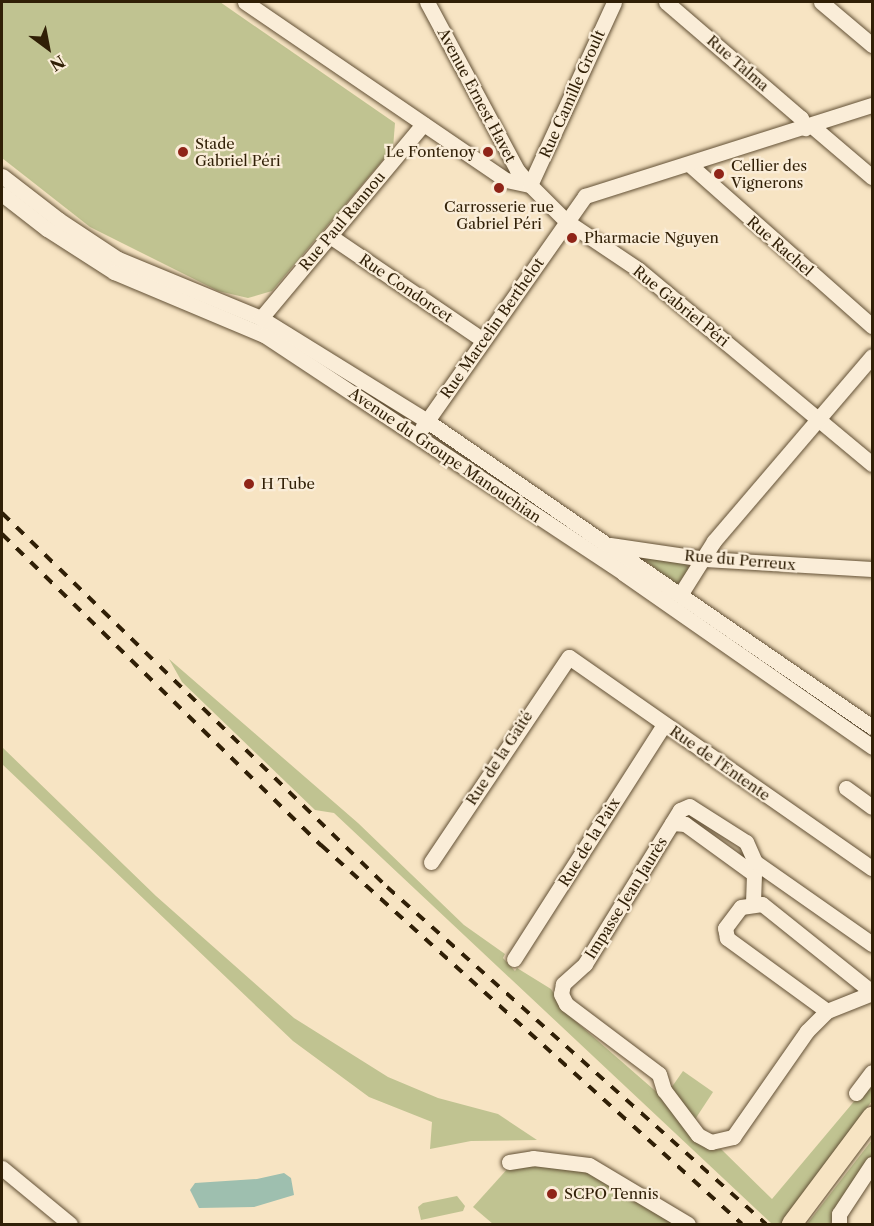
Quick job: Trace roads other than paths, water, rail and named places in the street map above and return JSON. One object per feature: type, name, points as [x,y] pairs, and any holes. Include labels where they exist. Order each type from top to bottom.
[{"type":"main road","points":[[792,1224],[873,1117]]},
{"type":"street","name":"Rue Gabriel Péri","points":[[245,2],[506,180],[530,185],[566,220],[639,270],[873,464]]},
{"type":"street","name":"Avenue Ernest Havet","points":[[427,2],[517,170],[530,185]]},
{"type":"street","name":"Rue Camille Groult","points":[[530,185],[614,2]]},
{"type":"street","name":"Rue Talma","points":[[666,2],[801,118],[808,127],[873,177]]},
{"type":"street","points":[[821,2],[873,45]]},
{"type":"street","name":"Rue Marcelin Berthelot","points":[[417,436],[566,220],[585,196],[690,165],[873,105]]},
{"type":"street","name":"Rue Paul Rannou","points":[[261,318],[423,124]]},
{"type":"street","name":"Rue Rachel","points":[[690,165],[873,326]]},
{"type":"street","name":"Avenue du Groupe Manouchian","points":[[2,176],[59,220],[118,259],[261,318],[427,421],[873,727]]},
{"type":"street","name":"Avenue du Groupe Manouchian","points":[[2,194],[47,229],[114,272],[264,336],[417,436],[873,747]]},
{"type":"street","name":"Rue Condorcet","points":[[330,236],[483,340]]},
{"type":"street","points":[[680,595],[705,559],[714,541],[873,356]]},
{"type":"street","name":"Rue du Perreux","points":[[607,544],[705,559],[873,569]]},
{"type":"street","name":"Rue de l'Entente","points":[[569,657],[873,868]]},
{"type":"street","name":"Rue de la Gaité","points":[[431,862],[569,657]]},
{"type":"street","name":"Rue de la Paix","points":[[514,959],[664,724]]},
{"type":"street","points":[[846,788],[873,807]]},
{"type":"street","name":"Impasse Jean Jaurès","points":[[873,944],[755,862],[746,842],[695,807],[680,810],[585,964],[563,984],[561,994],[566,1004],[659,1074],[664,1090],[698,1135],[711,1142],[733,1137],[807,1031],[827,1011],[873,992]]},
{"type":"street","points":[[672,823],[685,824],[754,874],[753,903]]},
{"type":"street","points":[[827,1011],[727,938],[725,928],[741,907],[753,903],[762,904],[873,992]]},
{"type":"street","points":[[856,1093],[873,1072]]},
{"type":"street","points":[[509,1162],[556,1159],[589,1165],[688,1224]]},
{"type":"street","points":[[839,1219],[873,1164]]},
{"type":"street","points":[[2,1168],[62,1222]]},
{"type":"railway","points":[[2,513],[387,887],[766,1224]]},
{"type":"railway","points":[[2,534],[321,845],[742,1224]]},
{"type":"place","name":"Stade Gabriel Péri","points":[[183,152]]},
{"type":"place","name":"Le Fontenoy","points":[[488,152]]},
{"type":"place","name":"Cellier des Vignerons","points":[[719,174]]},
{"type":"place","name":"Carrosserie rue Gabriel Péri","points":[[499,188]]},
{"type":"place","name":"Pharmacie Nguyen","points":[[572,238]]},
{"type":"place","name":"H Tube","points":[[249,484]]},
{"type":"place","name":"SCPO Tennis","points":[[552,1194]]}]
